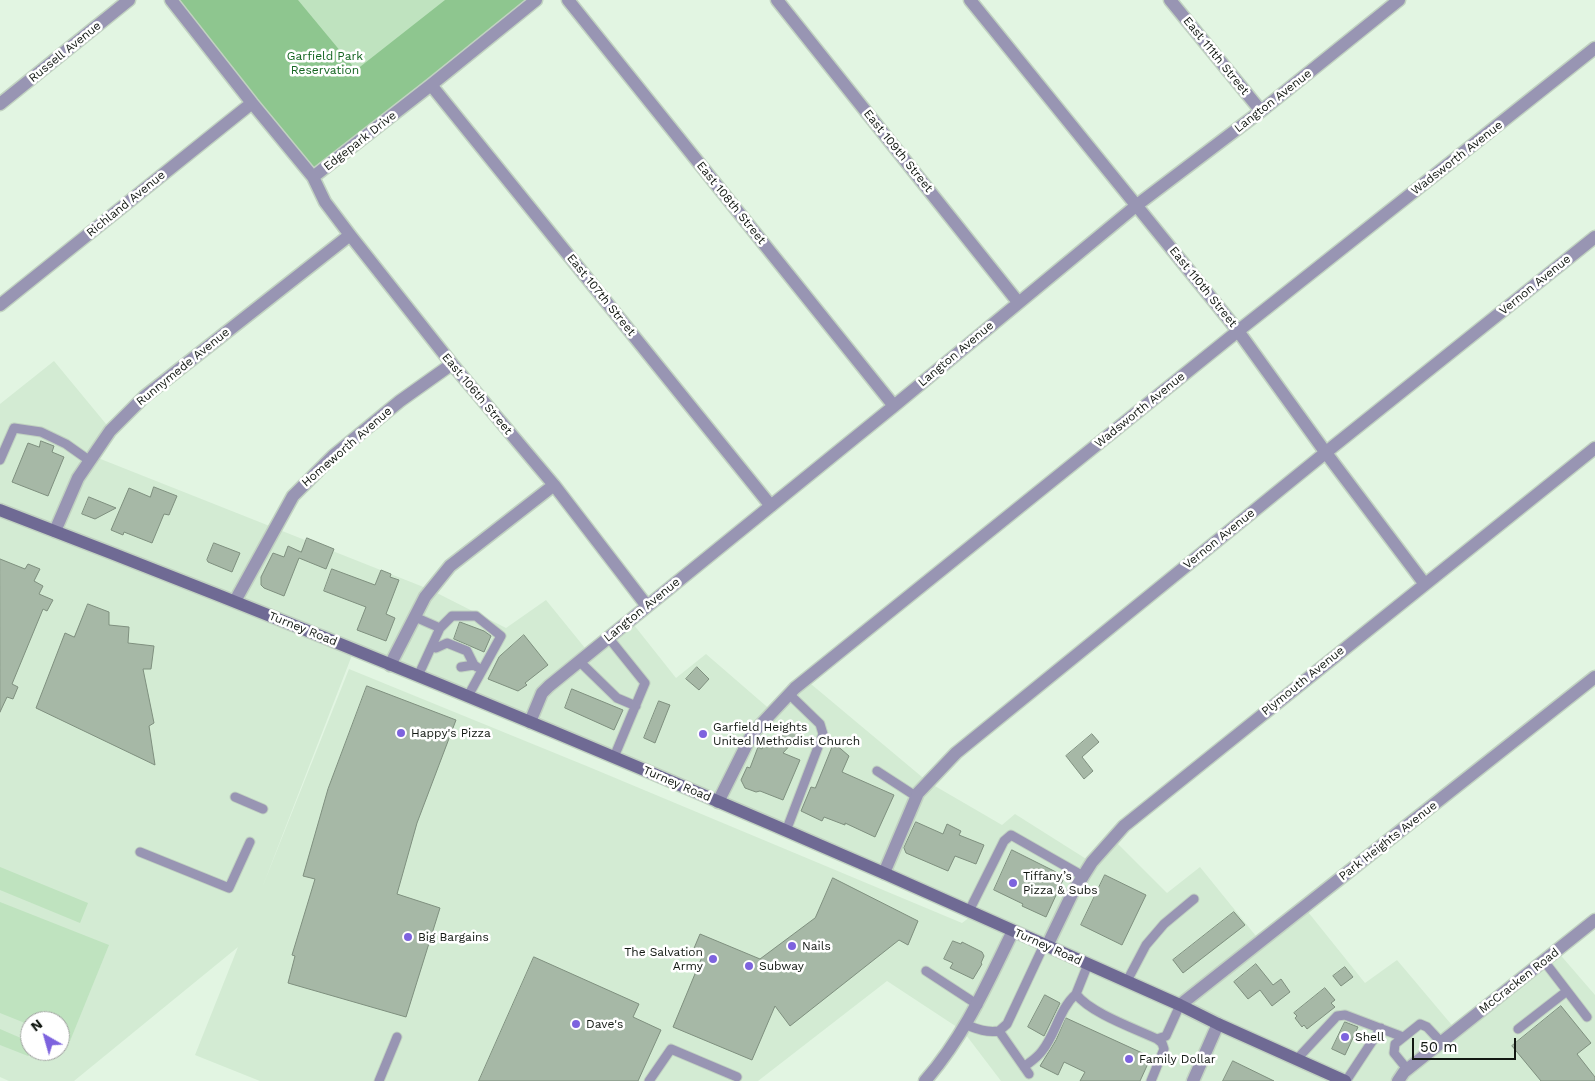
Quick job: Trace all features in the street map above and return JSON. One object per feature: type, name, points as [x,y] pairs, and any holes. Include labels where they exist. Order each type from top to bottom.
[{"type":"main road","name":"Turney Road","points":[[0,510],[235,601],[614,757],[884,873],[1180,1004],[1218,1024],[1346,1081]]},
{"type":"street","name":"Russell Avenue","points":[[0,104],[129,0]]},
{"type":"street","name":"Edgepark Drive","points":[[171,0],[313,177],[536,0]]},
{"type":"street","name":"East 108th Street","points":[[568,0],[894,406]]},
{"type":"street","name":"East 109th Street","points":[[777,0],[1018,302]]},
{"type":"street","name":"East 110th Street","points":[[970,0],[1238,331],[1424,584]]},
{"type":"street","name":"East 111th Street","points":[[1170,0],[1261,111]]},
{"type":"street","name":"Langton Avenue","points":[[530,722],[542,693],[579,661],[894,406],[1137,205],[1261,111],[1399,0]]},
{"type":"street","name":"Wadsworth Avenue","points":[[718,802],[752,734],[800,684],[1238,331],[1595,48]]},
{"type":"street","name":"East 107th Street","points":[[431,85],[771,506]]},
{"type":"street","name":"Richland Avenue","points":[[0,305],[252,103]]},
{"type":"street","name":"East 106th Street","points":[[313,177],[325,202],[350,235],[452,364],[554,485],[648,606]]},
{"type":"street","name":"Runnymede Avenue","points":[[54,531],[78,478],[110,431],[144,397],[350,235]]},
{"type":"street","name":"Vernon Avenue","points":[[884,873],[916,797],[956,753],[1595,238]]},
{"type":"street","name":"Homeworth Avenue","points":[[235,601],[293,496],[333,456],[400,401],[452,364]]},
{"type":"street","name":"Plymouth Avenue","points":[[1046,945],[1073,892],[1092,862],[1124,826],[1595,448]]},
{"type":"street","points":[[390,665],[425,597],[450,566],[554,485]]},
{"type":"street","name":"Park Heights Avenue","points":[[1180,1004],[1595,677]]},
{"type":"street","name":"McCracken Road","points":[[1398,1081],[1407,1069],[1595,920]]},
{"type":"street","points":[[925,1081],[948,1053],[967,1025],[1013,931]]},
{"type":"street","points":[[1193,1081],[1218,1024]]},
{"type":"lane","points":[[0,460],[14,428],[41,432],[66,444],[90,461]]},
{"type":"lane","points":[[436,650],[440,628],[452,616],[476,616],[501,636],[478,667],[468,696]]},
{"type":"lane","points":[[415,617],[440,628]]},
{"type":"lane","points":[[608,637],[645,683],[614,757]]},
{"type":"lane","points":[[418,676],[436,650],[447,643],[467,651],[478,667]]},
{"type":"lane","points":[[579,661],[614,695],[636,706]]},
{"type":"lane","points":[[461,667],[478,667]]},
{"type":"lane","points":[[786,831],[822,734],[820,724],[789,694]]},
{"type":"lane","points":[[877,771],[916,797]]},
{"type":"lane","points":[[235,797],[263,809]]},
{"type":"lane","points":[[969,911],[1004,841],[1011,836],[1083,876]]},
{"type":"lane","points":[[140,852],[229,888],[250,842]]},
{"type":"lane","points":[[1127,981],[1146,945],[1164,924],[1194,899]]},
{"type":"lane","points":[[967,1025],[982,1031],[991,1032],[998,1031],[1007,1024],[1046,945]]},
{"type":"lane","points":[[1544,961],[1587,1017]]},
{"type":"lane","points":[[998,1031],[1027,1070],[1041,1053],[1064,1009],[1076,994],[1088,964]]},
{"type":"lane","points":[[926,971],[978,1005]]},
{"type":"lane","points":[[1518,1029],[1567,991]]},
{"type":"lane","points":[[1076,994],[1082,1001],[1108,1016],[1162,1043],[1164,1050],[1151,1081]]},
{"type":"lane","points":[[1157,1039],[1166,1036],[1180,1004]]},
{"type":"lane","points":[[1297,1059],[1338,1016],[1345,1015],[1403,1037]]},
{"type":"lane","points":[[1407,1069],[1394,1052],[1394,1044],[1403,1037],[1420,1024],[1427,1027],[1442,1042]]},
{"type":"lane","points":[[1346,1081],[1380,1028]]},
{"type":"lane","points":[[379,1081],[397,1037]]},
{"type":"lane","points":[[649,1081],[671,1049],[737,1077]]},
{"type":"shaded area","points":[[54,361],[111,430],[93,456],[431,590],[506,628],[546,600],[589,653],[630,620],[676,678],[706,654],[773,712],[805,679],[928,782],[1002,825],[1015,814],[1091,862],[1112,838],[1167,893],[1200,867],[1260,941],[1304,907],[1365,983],[1397,960],[1456,1030],[1557,951],[1595,995],[1595,1081],[1001,1081],[963,1031],[887,981],[758,1081],[260,1081],[195,1055],[238,947],[74,1081],[9,1081],[0,1077],[0,404]],"holes":[[[354,650],[974,914],[962,923],[349,669],[262,888]]]},
{"type":"green space","name":"Garfield Park Reservation","points":[[171,0],[298,0],[356,70],[445,0],[536,0],[313,177]]},
{"type":"green space","name":"Garfield Park Reservation","points":[[199,0],[502,0],[315,151]]},
{"type":"green space","points":[[0,867],[88,903],[80,923],[0,890]]},
{"type":"green space","points":[[0,902],[109,945],[70,1041],[70,1011],[20,1011],[20,1021],[0,1013]]},
{"type":"green space","points":[[0,1029],[20,1038],[20,1053],[0,1045]]},
{"type":"building","points":[[41,441],[54,446],[52,452],[64,457],[48,496],[12,482],[28,443],[39,447]]},
{"type":"building","points":[[154,487],[177,496],[169,515],[164,514],[152,543],[124,532],[123,535],[111,530],[129,488],[150,497]]},
{"type":"building","points":[[89,497],[116,508],[95,519],[82,514]]},
{"type":"building","points":[[307,538],[334,549],[326,569],[299,558],[284,596],[264,588],[261,585],[261,577],[273,553],[284,557],[288,546],[301,552]]},
{"type":"building","points":[[214,543],[240,553],[232,572],[208,562],[207,560]]},
{"type":"building","points":[[0,559],[25,569],[28,564],[40,569],[34,581],[43,586],[39,594],[53,600],[47,611],[43,609],[12,684],[18,687],[13,699],[7,697],[0,712]]},
{"type":"building","points":[[332,569],[375,585],[381,570],[391,574],[390,577],[399,580],[386,614],[395,618],[386,641],[357,630],[366,607],[324,591]]},
{"type":"building","points":[[88,604],[109,612],[109,625],[129,627],[128,643],[154,646],[151,669],[143,669],[154,723],[149,726],[155,765],[36,708],[65,633],[74,637]]},
{"type":"building","points":[[460,622],[484,631],[491,636],[484,652],[454,639]]},
{"type":"building","points":[[524,635],[548,665],[518,691],[488,679],[499,657]]},
{"type":"building","points":[[697,667],[709,679],[699,690],[686,679]]},
{"type":"building","points":[[367,686],[456,720],[417,823],[397,894],[440,908],[406,1017],[288,983],[295,956],[292,955],[315,879],[303,876],[328,789]]},
{"type":"building","points":[[572,689],[623,710],[614,730],[565,708]]},
{"type":"building","points":[[659,701],[670,705],[655,743],[644,738]]},
{"type":"building","points":[[792,724],[802,732],[783,753],[800,760],[783,800],[760,791],[756,792],[745,788],[741,780],[747,767],[750,768],[758,747],[762,749],[764,744],[771,747]]},
{"type":"building","points":[[1092,734],[1099,742],[1082,757],[1093,771],[1084,779],[1066,756]]},
{"type":"building","points":[[834,743],[849,756],[842,772],[894,795],[875,837],[845,823],[845,825],[824,817],[822,821],[801,811],[811,787],[815,788]]},
{"type":"building","points":[[916,822],[943,834],[947,824],[961,831],[959,835],[984,845],[976,864],[955,856],[948,871],[906,853],[904,848]]},
{"type":"building","points":[[1012,850],[1058,873],[1056,877],[1063,880],[1046,917],[994,890]]},
{"type":"building","points":[[1105,875],[1146,895],[1122,945],[1081,925]]},
{"type":"building","points":[[833,878],[918,921],[908,945],[899,940],[790,1026],[775,1006],[752,1060],[673,1027],[702,957],[692,953],[700,934],[760,959],[815,918]]},
{"type":"building","points":[[1234,912],[1245,925],[1183,973],[1173,960]]},
{"type":"building","points":[[953,941],[961,944],[962,942],[982,952],[984,956],[982,964],[973,979],[950,968],[953,963],[944,959]]},
{"type":"building","name":"Dave's","points":[[534,957],[639,1004],[633,1017],[661,1030],[638,1081],[479,1081]]},
{"type":"building","points":[[1256,964],[1273,985],[1281,979],[1290,992],[1272,1006],[1260,990],[1248,999],[1234,982]]},
{"type":"building","points":[[1345,967],[1353,977],[1341,986],[1333,976]]},
{"type":"building","points":[[1325,988],[1335,1000],[1331,1003],[1335,1007],[1307,1029],[1304,1025],[1302,1027],[1295,1018],[1297,1016],[1294,1013]]},
{"type":"building","points":[[1045,995],[1060,1003],[1044,1036],[1028,1027]]},
{"type":"building","points":[[1561,1006],[1591,1043],[1577,1054],[1595,1077],[1595,1081],[1541,1081],[1512,1046]]},
{"type":"building","points":[[1066,1018],[1151,1057],[1140,1081],[1080,1081],[1085,1072],[1064,1062],[1058,1075],[1040,1066],[1056,1040]]},
{"type":"building","points":[[1345,1022],[1358,1027],[1345,1055],[1332,1049]]},
{"type":"building","points":[[1233,1061],[1274,1081],[1223,1081]]},
{"type":"place","name":"Happy's Pizza","points":[[401,733]]},
{"type":"place","name":"Garfield Heights United Methodist Church","points":[[703,734]]},
{"type":"place","name":"Tiffany’s Pizza & Subs","points":[[1013,883]]},
{"type":"place","name":"Big Bargains","points":[[408,937]]},
{"type":"place","name":"Nails","points":[[792,946]]},
{"type":"place","name":"The Salvation Army","points":[[713,959]]},
{"type":"place","name":"Subway","points":[[749,966]]},
{"type":"place","name":"Dave's","points":[[576,1024]]},
{"type":"place","name":"Shell","points":[[1345,1037]]},
{"type":"place","name":"Family Dollar","points":[[1129,1059]]}]
